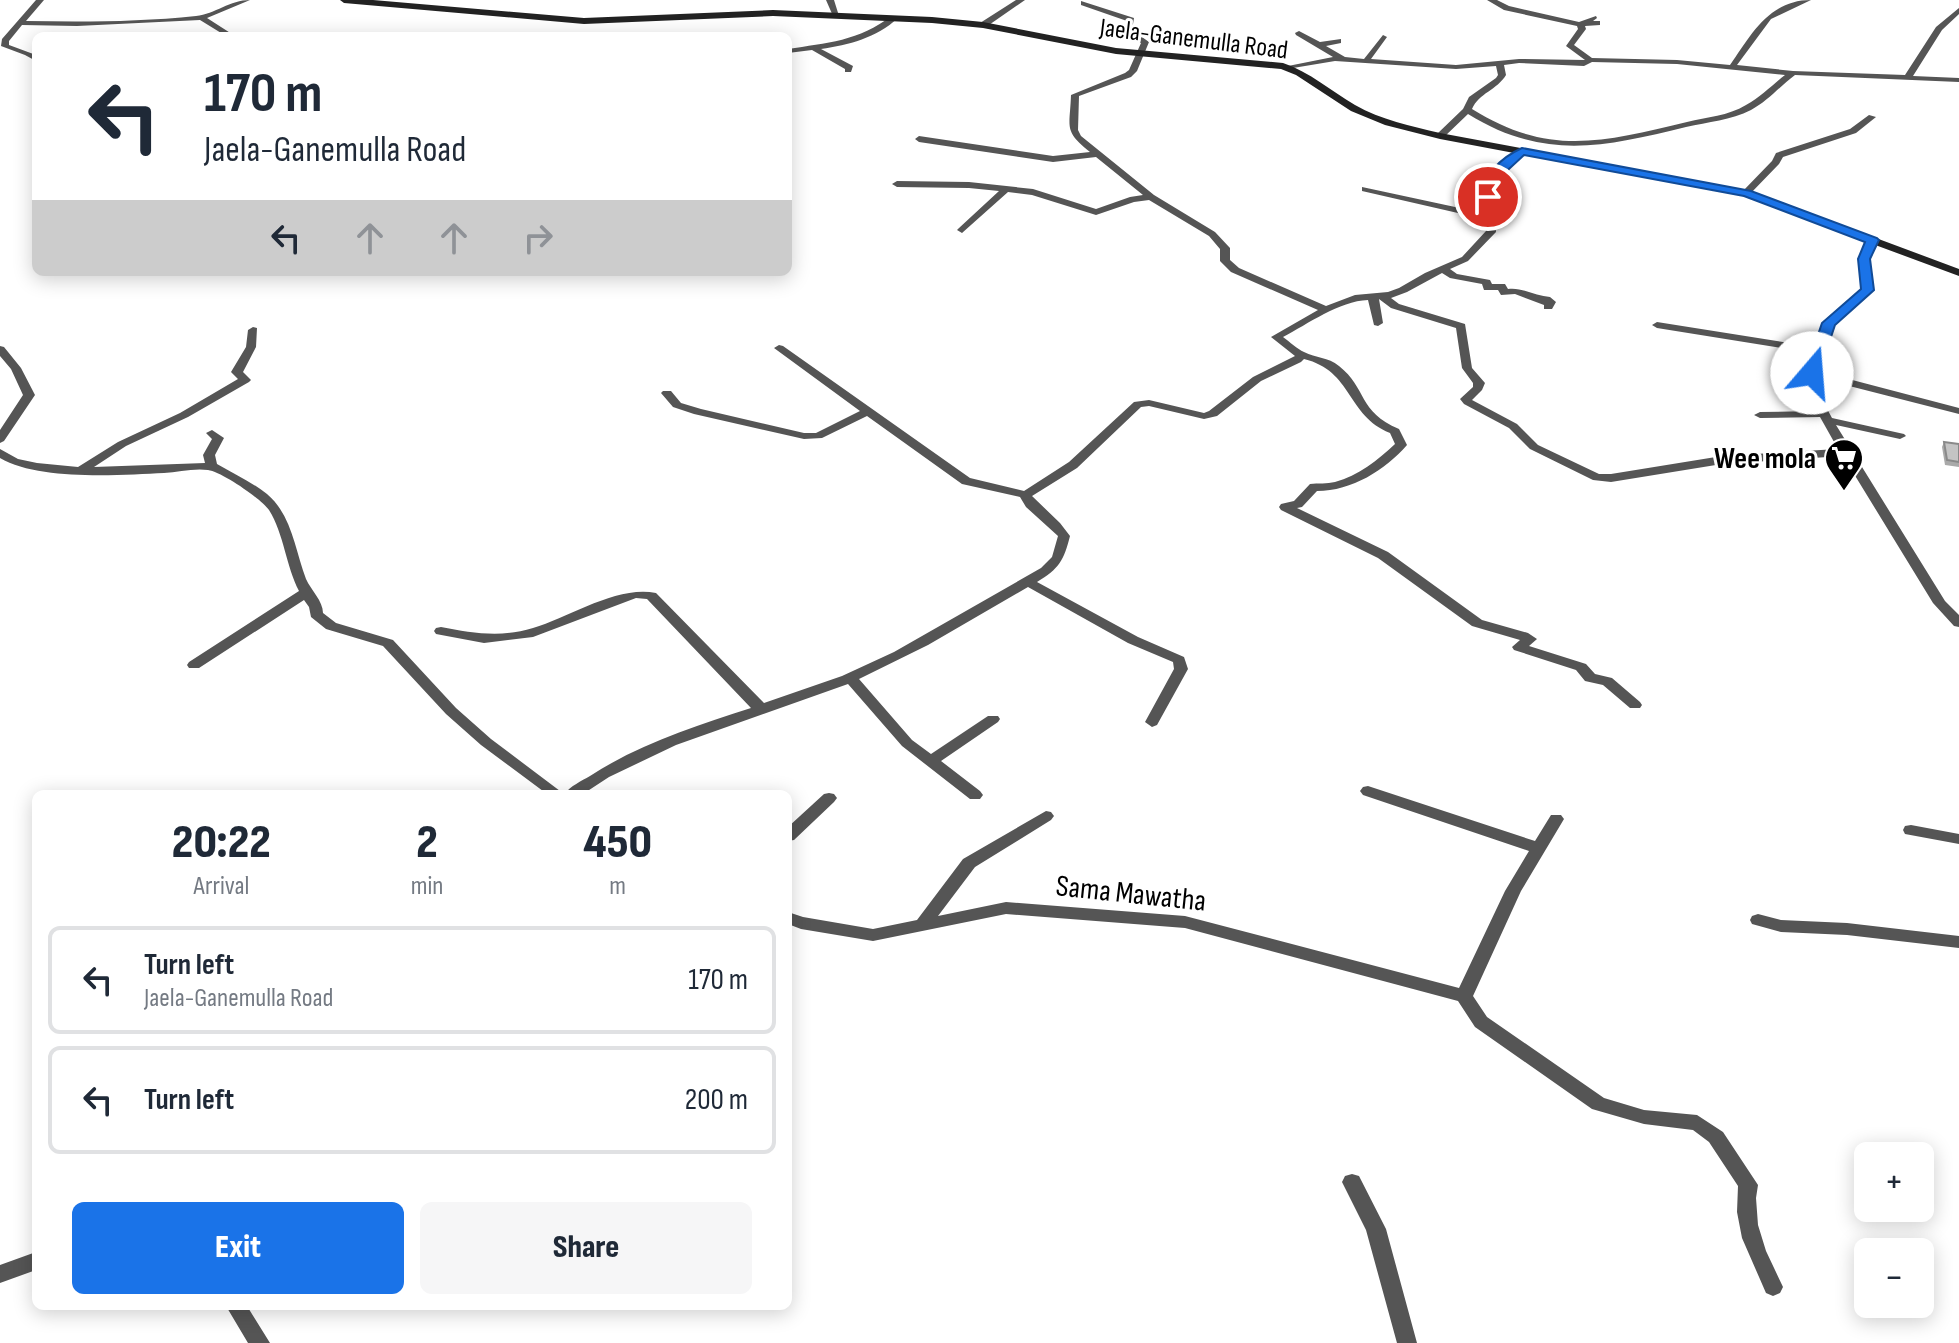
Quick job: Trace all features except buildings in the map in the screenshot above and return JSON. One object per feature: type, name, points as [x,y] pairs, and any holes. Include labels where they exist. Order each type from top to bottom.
[{"type":"main road","name":"Jaela-Ganemulla Road","points":[[344,0],[584,21],[773,13],[894,18],[983,25],[1071,44],[1140,53],[1287,67],[1369,117],[1440,136],[1746,193],[1959,273]]},
{"type":"street","points":[[32,56],[5,46],[5,41],[40,0]]},
{"type":"street","points":[[22,23],[77,24],[201,18],[246,0]]},
{"type":"street","points":[[394,6],[409,0]]},
{"type":"street","points":[[830,0],[836,14]]},
{"type":"street","points":[[983,25],[1021,0]]},
{"type":"street","points":[[1491,0],[1507,8],[1580,24],[1595,21]]},
{"type":"street","points":[[1732,67],[1768,17],[1807,0]]},
{"type":"street","points":[[1084,3],[1131,20],[1128,31],[1145,42],[1133,71],[1128,75],[1078,93],[1073,98],[1074,130],[1097,154],[1151,197],[1212,234],[1225,248],[1225,261],[1235,270],[1326,310]]},
{"type":"street","points":[[1907,78],[1939,29],[1959,10]]},
{"type":"street","points":[[201,18],[224,32]]},
{"type":"street","points":[[792,50],[860,40],[878,33],[894,18]]},
{"type":"street","points":[[1580,24],[1582,29],[1570,46],[1590,60]]},
{"type":"street","points":[[1299,33],[1344,60]]},
{"type":"street","points":[[1366,61],[1383,37]]},
{"type":"street","points":[[1318,45],[1338,41]]},
{"type":"street","points":[[812,47],[850,68],[848,70]]},
{"type":"street","points":[[1287,67],[1344,60],[1456,67],[1499,62],[1584,64],[1590,60],[1653,60],[1793,73],[1959,80]]},
{"type":"street","points":[[1440,136],[1467,110],[1472,99],[1499,80],[1502,75],[1499,62]]},
{"type":"street","points":[[1414,64],[1414,75]]},
{"type":"street","points":[[1467,110],[1500,130],[1543,143],[1598,145],[1742,111],[1771,94],[1793,73]]},
{"type":"street","points":[[1746,193],[1779,155],[1853,131],[1872,117]]},
{"type":"street","points":[[919,139],[1053,159],[1097,154]]},
{"type":"street","points":[[1543,143],[1499,169],[1491,180],[1491,232],[1474,252],[1403,290],[1326,310],[1276,337],[1301,355],[1319,357],[1336,367],[1372,422],[1395,431],[1401,445],[1362,474],[1337,487],[1314,487],[1298,504],[1285,507],[1352,538],[1398,564],[1441,599],[1481,625],[1514,630],[1530,639],[1519,647],[1581,667],[1590,678],[1607,681],[1635,705]]},
{"type":"street","points":[[897,184],[969,185],[1033,192],[1096,212],[1133,199],[1151,197]]},
{"type":"street","points":[[962,230],[1006,189]]},
{"type":"street","points":[[1365,189],[1489,217]]},
{"type":"street","points":[[1873,240],[1864,259],[1868,290],[1829,323],[1812,373],[1813,387],[1826,417],[1940,603],[1959,623]]},
{"type":"street","points":[[1442,269],[1454,276],[1486,282],[1488,288],[1501,286],[1505,293],[1516,291],[1543,302],[1546,299],[1551,302],[1548,307]]},
{"type":"street","points":[[1377,296],[1378,323]]},
{"type":"street","points":[[1377,296],[1395,306],[1461,326],[1467,368],[1479,383],[1478,388],[1469,394],[1468,402],[1513,426],[1534,447],[1597,477],[1611,478],[1722,460],[1847,452]]},
{"type":"street","points":[[1657,325],[1820,351]]},
{"type":"street","points":[[81,470],[122,444],[184,415],[245,380],[237,372],[251,347],[253,330]]},
{"type":"street","points":[[779,348],[966,481],[1026,495],[1073,465],[1138,404],[1149,403],[1204,416],[1213,414],[1243,388],[1301,355]]},
{"type":"street","points":[[0,349],[16,368],[29,395],[0,439]]},
{"type":"street","points":[[1812,373],[1959,411]]},
{"type":"street","points":[[667,393],[677,405],[688,409],[804,436],[818,436],[868,411]]},
{"type":"street","points":[[1760,415],[1826,417],[1900,436]]},
{"type":"street","points":[[212,433],[218,438],[209,455],[212,466]]},
{"type":"street","points":[[3,460],[81,470],[144,471],[212,466],[255,492],[274,509],[296,561],[305,593],[316,606],[316,614],[331,626],[388,643],[451,711],[486,742],[552,790]]},
{"type":"street","points":[[578,790],[622,762],[654,747],[762,710],[909,652],[1046,571],[1058,558],[1064,536],[1032,506],[1026,495]]},
{"type":"street","points":[[1028,582],[1133,640],[1179,660],[1181,669],[1152,722]]},
{"type":"street","points":[[194,665],[305,593]]},
{"type":"street","points":[[441,631],[484,639],[533,633],[635,594],[644,594],[651,596],[762,710]]},
{"type":"street","points":[[850,677],[907,743],[975,795]]},
{"type":"street","points":[[931,761],[993,719]]},
{"type":"street","points":[[1368,791],[1538,848]]},
{"type":"street","points":[[792,832],[829,798]]},
{"type":"street","points":[[922,925],[969,863],[1046,816]]},
{"type":"street","points":[[1556,819],[1513,891],[1464,996],[1481,1022],[1598,1104],[1644,1117],[1697,1123],[1716,1137],[1748,1185],[1745,1199],[1755,1252],[1773,1287]]},
{"type":"street","points":[[1911,830],[1959,839]]},
{"type":"street","name":"Sama Mawatha","points":[[792,920],[873,935],[1006,908],[1185,922],[1464,996]]},
{"type":"street","points":[[1758,920],[1781,926],[1847,929],[1959,942]]},
{"type":"street","points":[[1352,1182],[1376,1229],[1407,1343]]},
{"type":"street","points":[[0,1274],[32,1262]]},
{"type":"street","points":[[239,1310],[260,1343]]},
{"type":"place","name":"Wee mola","points":[[1844,492]]},
{"type":"route","points":[[1488,197],[1491,180],[1499,169],[1522,151],[1746,193],[1873,240],[1864,259],[1868,290],[1829,323],[1812,373]]}]
